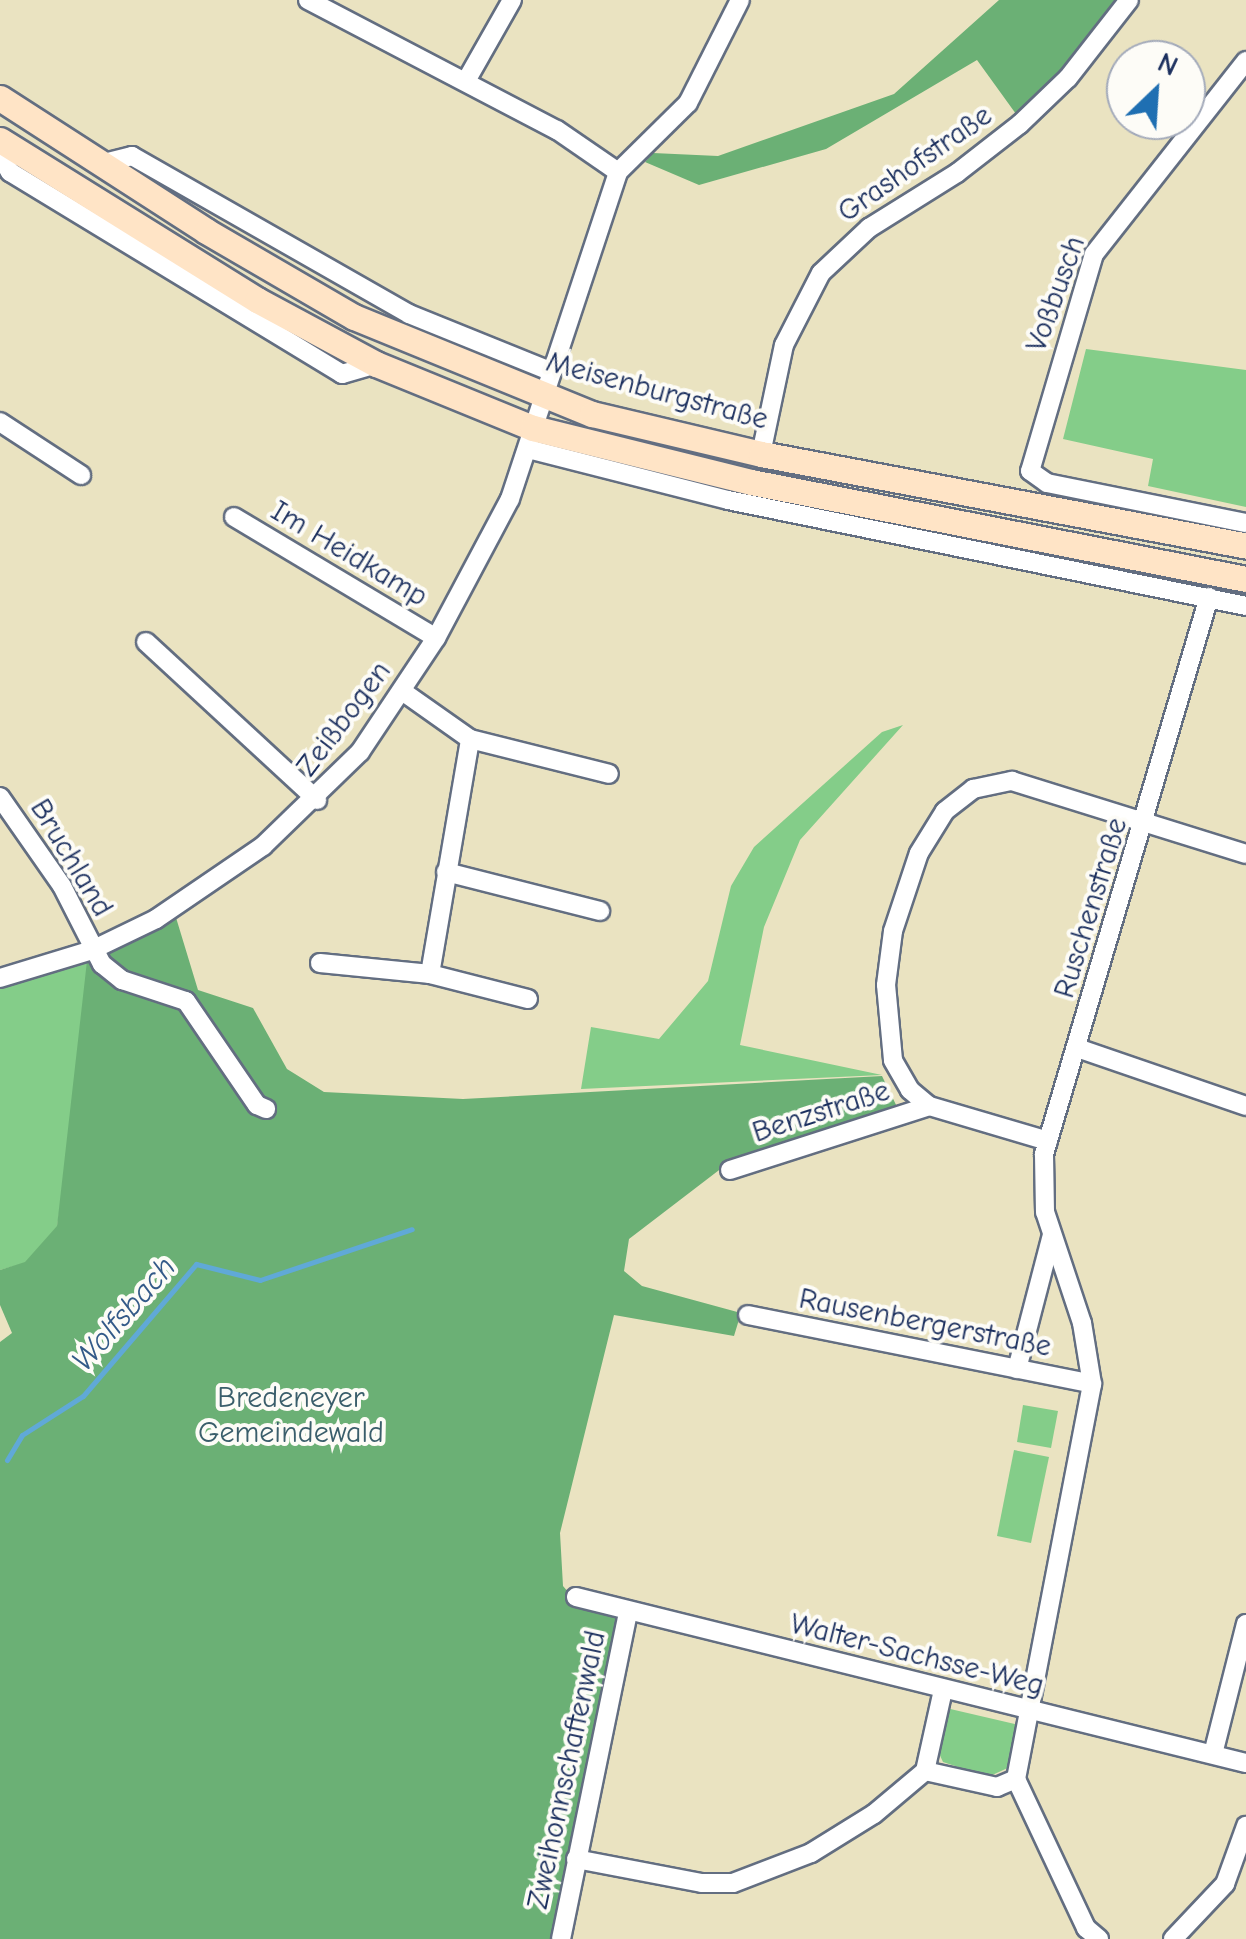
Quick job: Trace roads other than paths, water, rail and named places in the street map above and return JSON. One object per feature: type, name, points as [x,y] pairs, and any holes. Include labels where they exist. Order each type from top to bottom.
[{"type":"main road","name":"Meisenburgstraße","points":[[2,104],[354,317],[546,383],[592,414],[761,454],[1246,546]]},
{"type":"main road","points":[[0,140],[256,300],[531,439],[1246,579]]},
{"type":"street","points":[[308,0],[466,81],[618,172],[688,103],[740,0]]},
{"type":"street","points":[[466,81],[512,0]]},
{"type":"street","name":"Grashofstraße","points":[[761,454],[784,345],[821,272],[869,228],[1020,124],[1068,78],[1129,0]]},
{"type":"street","name":"Voßbusch","points":[[1246,61],[1094,254],[1030,472],[1047,483],[1246,523]]},
{"type":"street","points":[[0,155],[10,172],[342,374],[376,364]]},
{"type":"street","name":"Zeißbogen","points":[[0,978],[92,950],[206,887],[317,800],[402,691],[436,638],[510,498],[618,172]]},
{"type":"street","points":[[0,422],[81,475]]},
{"type":"street","points":[[531,439],[728,500],[1246,606]]},
{"type":"street","name":"Im Heidkamp","points":[[234,517],[436,638]]},
{"type":"street","name":"Ruschenstraße","points":[[1016,1779],[1034,1712],[1092,1384],[1082,1323],[1052,1235],[1042,1189],[1048,1141],[1147,822],[1209,597]]},
{"type":"street","points":[[146,642],[317,800]]},
{"type":"street","points":[[402,691],[470,739],[609,774]]},
{"type":"street","points":[[430,974],[470,739]]},
{"type":"street","points":[[1048,1141],[929,1106],[910,1090],[893,1060],[886,985],[908,880],[945,812],[973,789],[1012,781],[1246,854]]},
{"type":"street","name":"Bruchland","points":[[0,797],[62,886],[92,950]]},
{"type":"street","points":[[446,872],[600,911]]},
{"type":"street","points":[[92,950],[122,980],[186,1001],[257,1106],[266,1108]]},
{"type":"street","points":[[320,963],[430,974],[528,999]]},
{"type":"street","points":[[1077,1048],[1246,1106]]},
{"type":"street","name":"Benzstraße","points":[[730,1170],[929,1106]]},
{"type":"street","name":"Ruschenstraße","points":[[1018,1370],[1052,1235]]},
{"type":"street","name":"Rausenbergerstraße","points":[[748,1315],[1092,1384]]},
{"type":"street","name":"Walter-Sachsse-Weg","points":[[576,1597],[1246,1763]]},
{"type":"street","name":"Zweihonnschaftenwald","points":[[561,1939],[628,1612]]},
{"type":"street","points":[[1213,1754],[1246,1624]]},
{"type":"street","points":[[576,1858],[702,1883],[733,1882],[810,1853],[874,1814],[926,1771],[943,1690]]},
{"type":"street","points":[[926,1771],[997,1786],[1016,1779],[1090,1935]]},
{"type":"street","points":[[1173,1939],[1225,1884],[1246,1826]]},
{"type":"waterway","name":"Wolfsbach","points":[[7,1460],[22,1435],[83,1396],[196,1264],[260,1280],[412,1229]]},
{"type":"park label","name":"Bredeneyer Gemeindewald","points":[[291,1415]]}]
